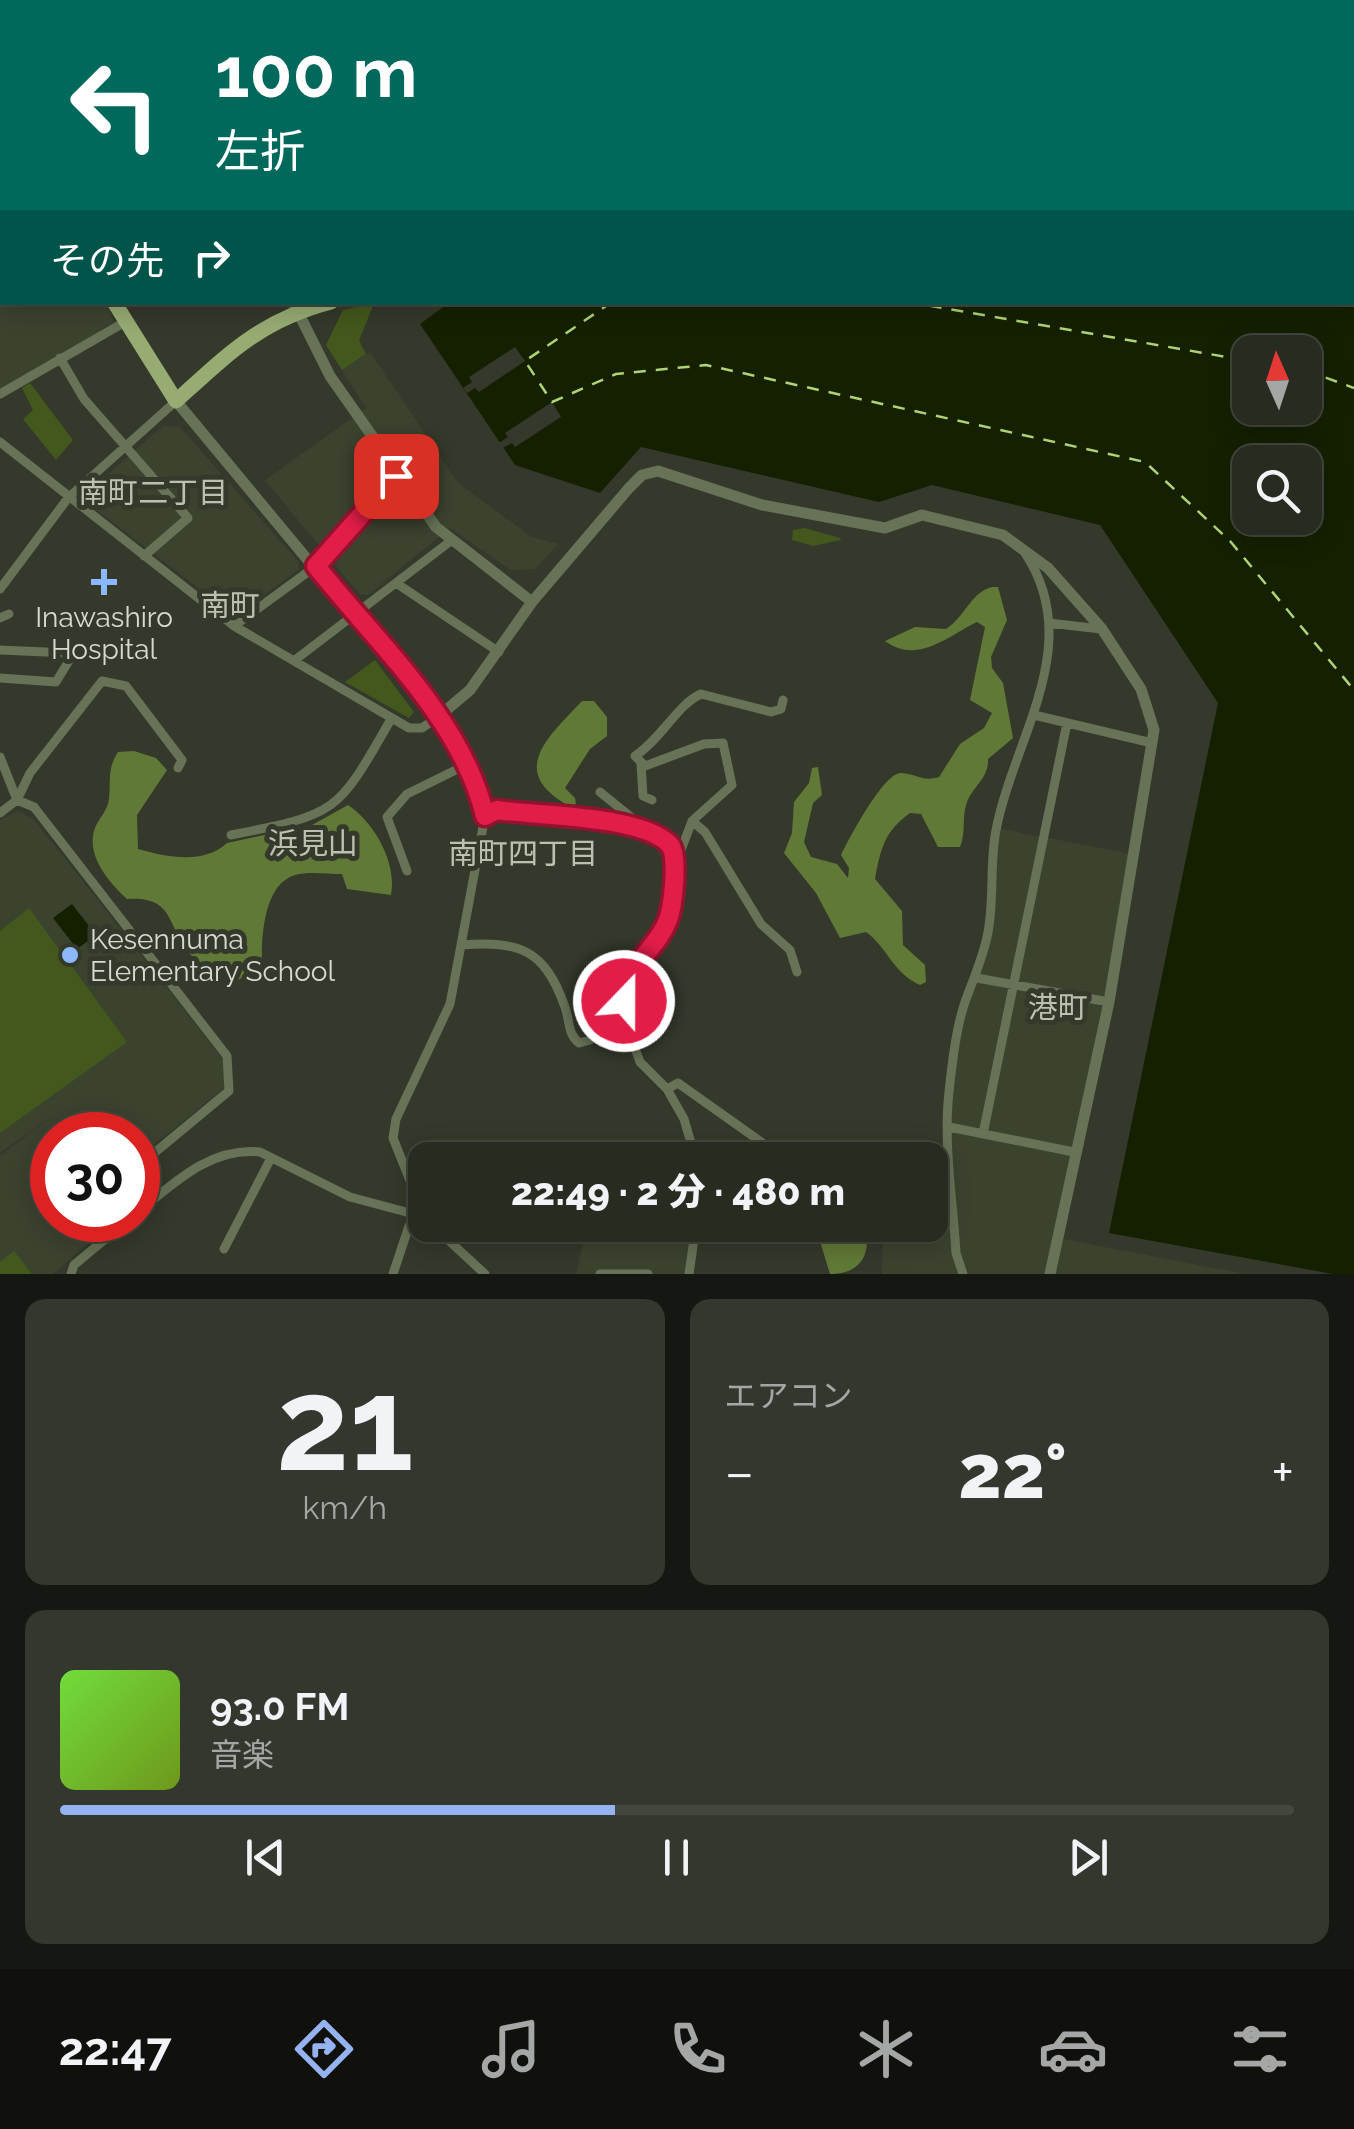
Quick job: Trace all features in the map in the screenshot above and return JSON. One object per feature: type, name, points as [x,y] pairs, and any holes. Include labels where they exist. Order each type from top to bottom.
[{"type":"main road","points":[[116,305],[176,401],[252,333],[295,307]]},
{"type":"street","points":[[295,307],[330,376],[396,476],[452,540],[532,602]]},
{"type":"street","points":[[0,394],[125,322]]},
{"type":"street","points":[[60,358],[84,399],[128,444],[188,518],[144,556]]},
{"type":"street","points":[[0,589],[68,498],[176,401],[438,717],[468,764],[485,816],[450,1004],[396,1119],[394,1138],[408,1174]]},
{"type":"street","points":[[0,442],[234,626],[391,719],[422,728],[470,690],[532,602],[629,488],[642,476],[658,471],[762,505],[885,528],[922,515],[1003,534],[1020,545],[1075,596],[1102,629],[1141,689],[1154,730],[1108,1002],[1050,1274]]},
{"type":"street","points":[[234,626],[316,566],[396,476]]},
{"type":"street","points":[[295,660],[452,540]]},
{"type":"street","points":[[963,1274],[956,1253],[948,1094],[965,1002],[978,978],[989,931],[996,828],[1042,691],[1050,623],[1036,570],[1020,545]]},
{"type":"street","points":[[396,584],[499,652]]},
{"type":"street","points":[[1050,623],[1102,629]]},
{"type":"street","points":[[0,650],[68,653],[70,659],[56,682],[0,678]]},
{"type":"street","points":[[0,813],[16,800],[30,773],[102,681],[126,686],[182,760],[178,768]]},
{"type":"street","points":[[691,1142],[684,1119],[666,1090],[640,1062],[624,1021],[624,1001],[633,970],[668,920],[677,860],[692,820],[732,785],[723,743],[704,744],[654,765],[642,764],[634,756],[662,736],[690,699],[701,694],[771,712],[781,710],[783,700]]},
{"type":"street","points":[[1034,715],[1152,742]]},
{"type":"street","points":[[231,834],[311,819],[330,808],[353,786],[391,719]]},
{"type":"street","points":[[983,1134],[1066,723]]},
{"type":"street","points":[[0,757],[16,800],[34,807],[227,1056],[229,1091],[160,1148]]},
{"type":"street","points":[[408,871],[387,817],[407,794],[468,764]]},
{"type":"street","points":[[642,764],[643,796],[652,800]]},
{"type":"street","points":[[600,792],[669,845],[677,860]]},
{"type":"street","points":[[485,816],[497,810],[616,823],[649,832]]},
{"type":"street","points":[[692,820],[705,832],[762,924],[790,950],[798,972]]},
{"type":"street","points":[[461,945],[509,945],[536,954],[561,997],[572,1037],[579,1043],[590,1040],[607,1004],[624,1001]]},
{"type":"street","points":[[978,978],[1108,1002]]},
{"type":"street","points":[[666,1090],[678,1083],[761,1142]]},
{"type":"street","points":[[949,1127],[1074,1152]]},
{"type":"street","points":[[160,1194],[189,1170],[244,1151],[271,1158],[350,1197],[408,1212]]},
{"type":"street","points":[[224,1249],[271,1158]]},
{"type":"street","points":[[393,1274],[408,1229]]},
{"type":"street","points":[[71,1274],[74,1265],[101,1242]]},
{"type":"street","points":[[451,1242],[486,1274]]},
{"type":"street","points":[[689,1274],[694,1242]]},
{"type":"street","points":[[600,1274],[648,1274]]},
{"type":"shaded area","points":[[0,305],[107,305],[114,322],[0,394]]},
{"type":"shaded area","points":[[446,305],[1354,305],[1354,1274],[1333,1274],[1109,1233],[1218,703],[1100,525],[932,485],[879,502],[641,447],[600,493],[515,465],[420,324]]},
{"type":"shaded area","points":[[370,352],[458,483],[532,537],[558,544],[535,569],[511,570],[450,528],[368,595],[359,594],[265,480],[366,408],[342,370]]},
{"type":"shaded area","points":[[163,426],[180,427],[299,562],[298,570],[241,612],[230,612],[85,501],[84,495]]},
{"type":"shaded area","name":"Kesennuma Elementary School","points":[[18,811],[33,819],[221,1057],[226,1070],[224,1088],[160,1140],[160,1112],[69,1112],[66,1108],[69,1112],[30,1112],[30,1132],[0,1153],[0,820]]},
{"type":"shaded area","points":[[997,828],[1132,854],[1058,1238],[1245,1274],[882,1274],[883,1242],[948,1242],[948,1214],[953,1214],[948,1094],[965,1003],[989,931]]},
{"type":"shaded area","points":[[72,904],[96,935],[77,949],[53,918]]},
{"type":"shaded area","name":"Kesennuma Elementary School","points":[[30,1133],[30,1242],[90,1242],[53,1274],[0,1274],[0,1156]]},
{"type":"shaded area","points":[[583,1242],[694,1242],[689,1274],[576,1274]]},
{"type":"green space","points":[[373,305],[359,341],[366,354],[342,370],[326,345],[343,310]]},
{"type":"green space","points":[[30,383],[73,440],[56,460],[23,419],[33,410],[22,388]]},
{"type":"green space","points":[[805,528],[841,540],[813,546],[792,540],[793,530]]},
{"type":"green space","points":[[998,587],[1007,620],[991,657],[992,668],[1003,683],[1013,738],[988,759],[986,772],[969,798],[960,847],[938,847],[921,814],[910,813],[885,841],[875,879],[902,911],[903,945],[925,965],[926,982],[920,985],[903,973],[866,932],[840,938],[816,893],[784,853],[792,833],[794,802],[809,783],[812,768],[818,767],[822,795],[813,803],[804,842],[811,857],[837,864],[848,878],[849,868],[841,855],[886,783],[901,773],[939,777],[960,744],[984,728],[992,713],[970,700],[985,627],[977,622],[921,649],[897,648],[885,641],[915,627],[946,629],[979,594]]},
{"type":"green space","points":[[375,660],[414,712],[409,718],[345,682]]},
{"type":"green space","points":[[582,701],[594,701],[607,717],[607,736],[590,749],[565,788],[575,798],[576,804],[569,806],[540,781],[537,768],[546,742]]},
{"type":"green space","points":[[134,751],[156,758],[167,770],[137,815],[138,849],[196,857],[227,843],[312,825],[348,805],[367,822],[382,845],[391,870],[391,895],[347,889],[342,874],[295,875],[284,880],[270,901],[262,966],[235,982],[207,967],[184,946],[163,909],[143,899],[127,899],[96,858],[93,838],[108,803],[112,764],[118,752]]},
{"type":"green space","points":[[29,908],[127,1042],[0,1133],[0,931]]},
{"type":"green space","points":[[820,1242],[867,1242],[857,1266],[830,1274]]},
{"type":"green space","points":[[14,1251],[32,1274],[0,1274],[0,1262]]},
{"type":"pier","points":[[515,347],[525,361],[479,392],[475,388],[467,393],[463,388],[472,382],[469,377]]},
{"type":"pier","points":[[552,402],[561,417],[515,447],[512,443],[503,448],[499,443],[508,437],[505,433]]},
{"type":"ferry route","points":[[608,305],[525,361],[552,402],[616,374],[706,365],[1145,462],[1230,541],[1354,690]]},
{"type":"ferry route","points":[[925,305],[1232,358]]},
{"type":"ferry route","points":[[1322,376],[1354,388]]},
{"type":"place","name":"Inawashiro Hospital","points":[[104,582]]},
{"type":"place","name":"Kesennuma Elementary School","points":[[70,955]]},
{"type":"district","name":"南町二丁目","points":[[153,492]]},
{"type":"district","name":"南町","points":[[230,605]]},
{"type":"district","name":"浜見山","points":[[313,843]]},
{"type":"district","name":"南町四丁目","points":[[523,853]]},
{"type":"district","name":"港町","points":[[1058,1007]]},
{"type":"route","points":[[396,476],[316,566],[438,717],[468,764],[485,816],[497,810],[616,823],[653,834],[669,845],[677,860],[668,920],[633,970],[624,988],[624,1001]]}]
